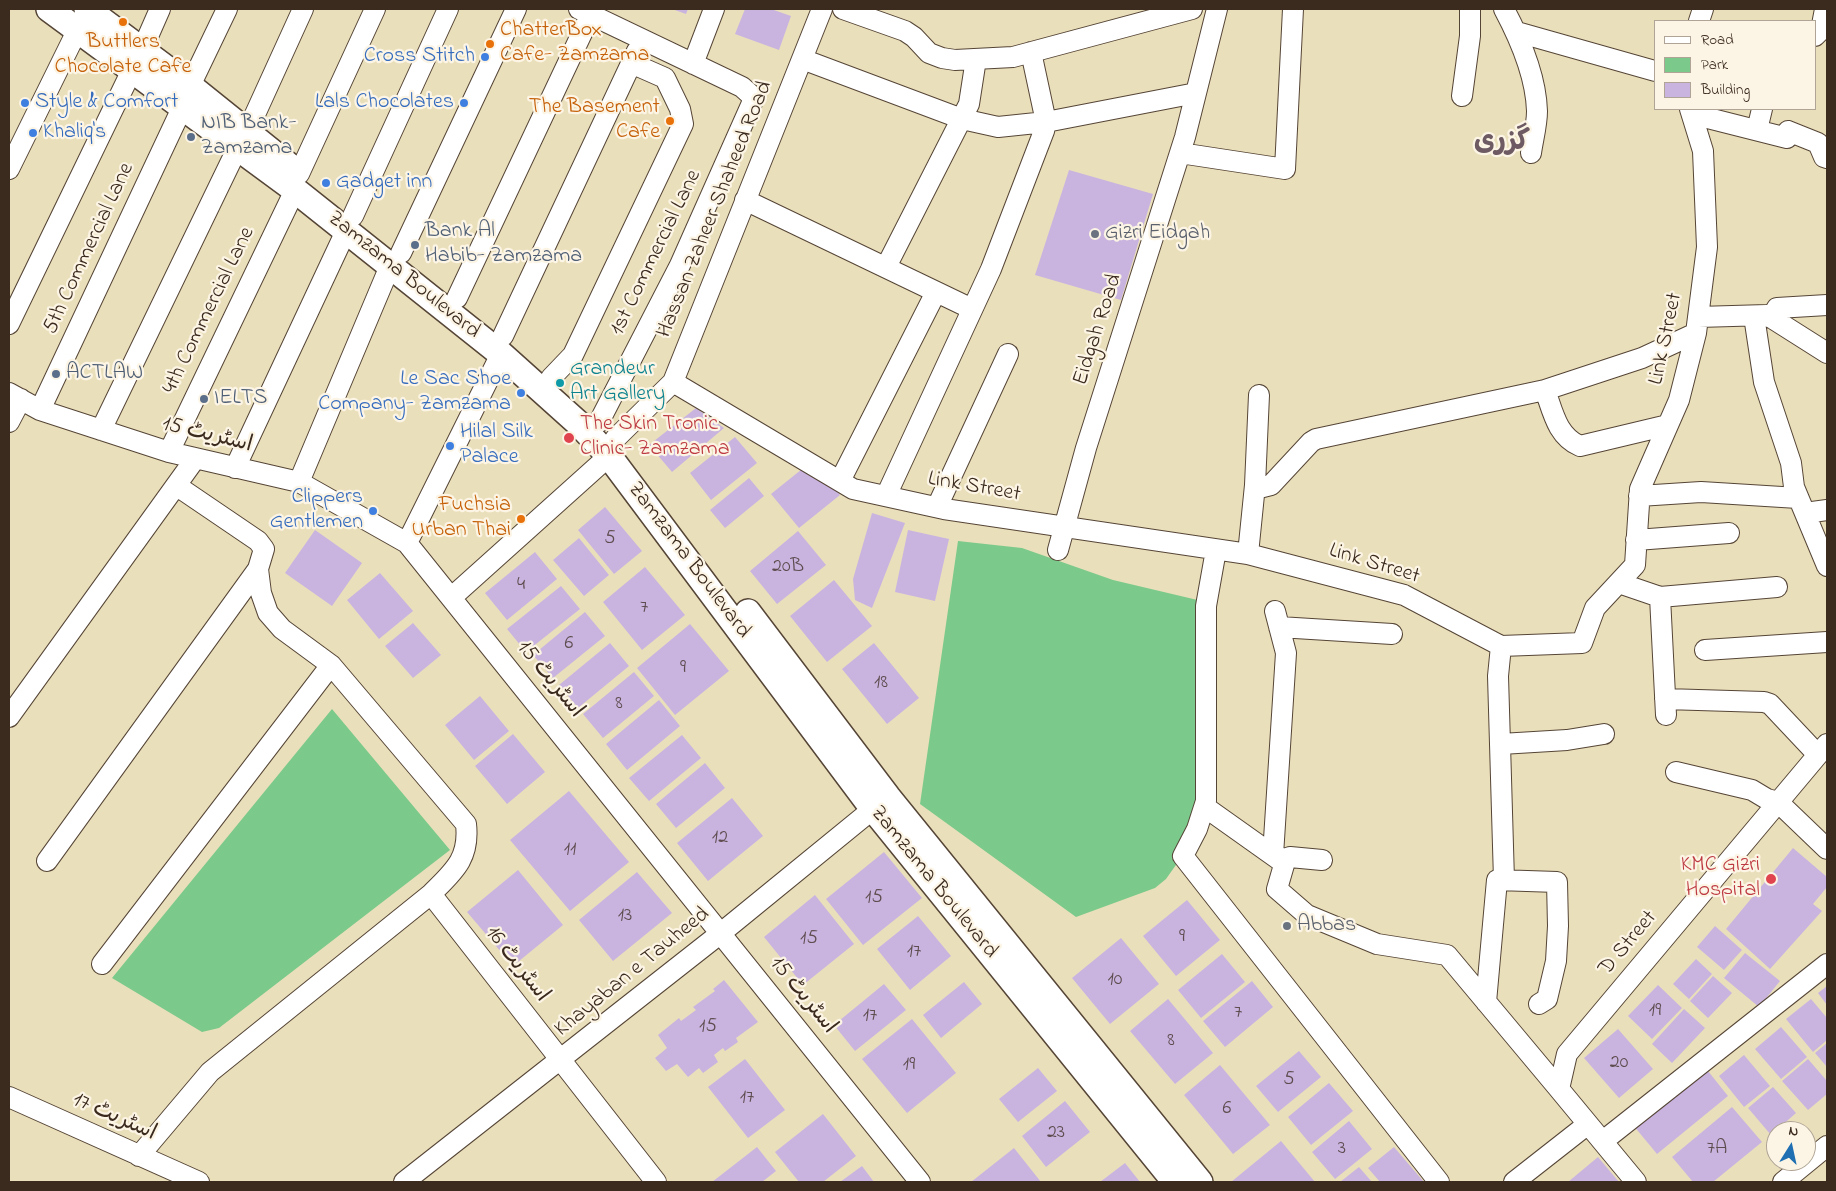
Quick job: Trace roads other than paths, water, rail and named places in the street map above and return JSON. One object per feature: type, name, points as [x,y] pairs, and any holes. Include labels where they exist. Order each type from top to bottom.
[{"type":"main road","name":"Zamzama Boulevard","points":[[49,9],[83,19],[350,223],[502,345],[551,378],[608,439],[881,803],[1175,1182]]},
{"type":"main road","name":"Zamzama Boulevard","points":[[396,259],[457,298],[579,424],[608,439]]},
{"type":"main road","name":"Zamzama Boulevard","points":[[881,803],[1200,1182]]},
{"type":"street","points":[[9,324],[160,9]]},
{"type":"street","name":"5th Commercial Lane","points":[[40,410],[227,9]]},
{"type":"street","points":[[101,430],[242,140],[303,9]]},
{"type":"street","name":"4th Commercial Lane","points":[[169,452],[297,182],[375,9]]},
{"type":"street","points":[[235,468],[448,9]]},
{"type":"street","points":[[299,482],[396,259],[516,9]]},
{"type":"street","points":[[457,298],[585,12],[643,38],[693,64],[714,9]]},
{"type":"street","name":"Hassan Zaheer Shaheed Road","points":[[452,597],[608,439],[673,382],[822,9]]},
{"type":"street","points":[[843,9],[905,31],[914,37],[929,53],[955,60],[1013,56],[1192,9]]},
{"type":"street","name":"Eidgah Road","points":[[1058,550],[1086,448],[1180,154],[1217,9]]},
{"type":"street","points":[[1180,154],[1285,169],[1294,9]]},
{"type":"street","points":[[1462,96],[1470,36],[1470,9]]},
{"type":"street","points":[[1504,9],[1517,32],[1535,90],[1537,113],[1531,153]]},
{"type":"street","points":[[1816,35],[1821,30],[1825,9]]},
{"type":"street","points":[[9,169],[83,19]]},
{"type":"street","points":[[1517,32],[1654,71]]},
{"type":"street","points":[[407,543],[502,345],[643,38]]},
{"type":"street","points":[[886,496],[991,269],[1046,122],[1031,52]]},
{"type":"street","points":[[802,59],[962,119],[998,127],[1046,122],[1196,93]]},
{"type":"street","points":[[886,267],[969,104],[976,59]]},
{"type":"street","points":[[551,378],[573,355],[683,124],[680,109],[665,78],[631,63]]},
{"type":"street","name":"1st Commercial Lane","points":[[608,439],[680,265],[752,103],[748,90],[693,64]]},
{"type":"street","points":[[1757,130],[1762,110]]},
{"type":"street","points":[[1691,111],[1787,138],[1788,131],[1818,143],[1824,157],[1827,158]]},
{"type":"street","name":"Link Street","points":[[673,382],[853,489],[937,507],[1248,554],[1404,595],[1501,646],[1582,643],[1595,608],[1635,565],[1640,489],[1679,400],[1697,325],[1707,247],[1703,151],[1691,111]]},
{"type":"street","points":[[745,200],[972,309]]},
{"type":"street","points":[[840,481],[936,292]]},
{"type":"street","points":[[1254,489],[1271,485],[1316,439],[1545,390],[1642,358],[1697,325],[1763,317],[1777,308],[1827,305]]},
{"type":"street","points":[[1763,317],[1827,353]]},
{"type":"street","points":[[1763,317],[1764,382],[1792,463],[1794,487],[1827,566]]},
{"type":"street","points":[[937,507],[1008,354]]},
{"type":"street","points":[[1545,390],[1559,427],[1568,441],[1580,446],[1668,425]]},
{"type":"street","points":[[1248,554],[1259,395]]},
{"type":"street","points":[[9,422],[15,396]]},
{"type":"street","name":"اسٹریٹ 15","points":[[15,396],[40,410],[169,452],[299,482],[407,543],[920,1182]]},
{"type":"street","points":[[9,717],[195,459]]},
{"type":"street","points":[[47,861],[258,569],[264,549],[258,541],[176,486]]},
{"type":"street","points":[[1639,496],[1701,492],[1827,510]]},
{"type":"street","points":[[1636,540],[1729,533]]},
{"type":"street","points":[[1216,550],[1206,606],[1206,801],[1197,829],[1183,856],[1438,1182]]},
{"type":"street","points":[[139,1156],[210,1072],[431,894],[459,866],[468,836],[466,824],[331,664],[282,629],[268,612],[261,593],[258,569]]},
{"type":"street","points":[[1618,583],[1660,597],[1777,587]]},
{"type":"street","points":[[1660,597],[1665,707],[1764,702],[1770,704],[1822,750]]},
{"type":"street","points":[[1392,634],[1277,619],[1286,653],[1277,889],[1307,915],[1377,944],[1446,955],[1636,1182]]},
{"type":"street","points":[[1705,650],[1827,642]]},
{"type":"street","points":[[1501,646],[1498,676],[1504,880]]},
{"type":"street","points":[[102,964],[331,664]]},
{"type":"street","points":[[1501,744],[1567,740],[1604,734]]},
{"type":"street","name":"D Street","points":[[1560,1089],[1567,1054],[1822,750]]},
{"type":"street","points":[[1676,772],[1752,790],[1767,799],[1778,802],[1827,849]]},
{"type":"street","name":"Khayaban e Tauheed","points":[[404,1182],[560,1061],[881,803]]},
{"type":"street","points":[[1205,807],[1279,857],[1322,860]]},
{"type":"street","points":[[1486,1002],[1497,880],[1557,882],[1556,961],[1547,999],[1539,1004]]},
{"type":"street","name":"اسٹریٹ 16","points":[[431,894],[656,1182]]},
{"type":"street","points":[[1603,1141],[1827,964]]},
{"type":"street","name":"اسٹریٹ 17","points":[[9,1097],[199,1182]]},
{"type":"street","points":[[1514,1182],[1588,1124]]},
{"type":"street","points":[[1783,1182],[1827,1146]]},
{"type":"place","name":"Buttlers Chocolate Cafe","points":[[123,22]]},
{"type":"place","name":"ChatterBox Cafe- Zamzama","points":[[490,44]]},
{"type":"place","name":"Cross Stitch","points":[[485,57]]},
{"type":"place","name":"Style & Comfort","points":[[25,103]]},
{"type":"place","name":"Lals Chocolates","points":[[464,103]]},
{"type":"place","name":"The Basement Cafe","points":[[670,121]]},
{"type":"place","name":"Khaliq's","points":[[33,133]]},
{"type":"place","name":"NIB Bank- Zamzama","points":[[191,137]]},
{"type":"place","name":"Gadget inn","points":[[326,183]]},
{"type":"place","name":"Gizri Eidgah","points":[[1095,234]]},
{"type":"place","name":"Bank Al Habib- Zamzama","points":[[415,245]]},
{"type":"place","name":"ACTLAW","points":[[56,374]]},
{"type":"place","name":"Grandeur Art Gallery","points":[[560,383]]},
{"type":"place","name":"Le Sac Shoe Company- Zamzama","points":[[521,393]]},
{"type":"place","name":"IELTS","points":[[204,399]]},
{"type":"place","name":"The Skin Tronic Clinic- Zamzama","points":[[569,438]]},
{"type":"place","name":"Hilal Silk Palace","points":[[450,446]]},
{"type":"place","name":"Clippers Gentlemen","points":[[373,511]]},
{"type":"place","name":"Fuchsia Urban Thai","points":[[521,519]]},
{"type":"place","name":"KMC Gizri Hospital","points":[[1771,879]]},
{"type":"place","name":"Abbas","points":[[1287,926]]},
{"type":"district","name":"گزری","points":[[1502,144]]}]
